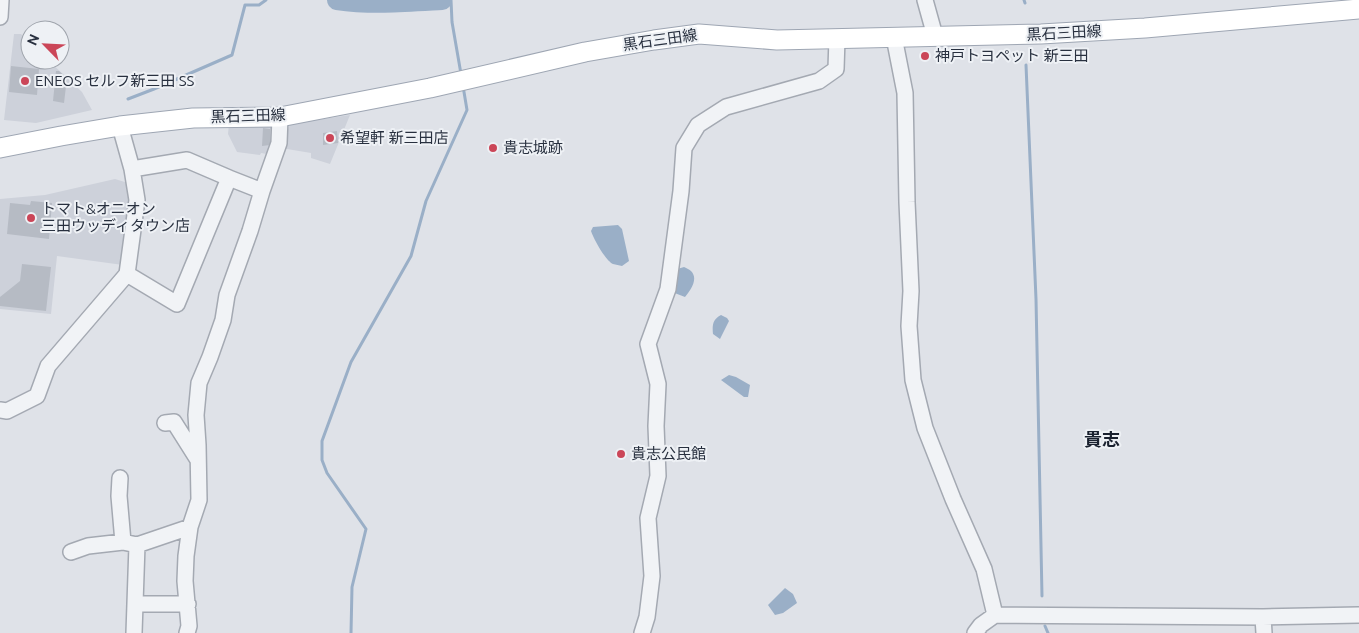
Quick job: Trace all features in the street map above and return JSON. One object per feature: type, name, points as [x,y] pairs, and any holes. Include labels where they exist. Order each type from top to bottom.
[{"type":"main road","name":"黒石三田線","points":[[0,148],[120,126],[193,118],[280,117],[460,82],[585,52],[699,34],[777,40],[1042,34],[1145,28],[1359,9]]},
{"type":"street","points":[[0,17],[1,0]]},
{"type":"street","points":[[926,0],[935,36]]},
{"type":"street","points":[[894,37],[905,93],[911,291],[909,326],[913,380],[925,428],[953,499],[984,569],[995,615]]},
{"type":"street","points":[[642,633],[652,576],[648,518],[658,476],[656,426],[658,384],[648,344],[668,289],[681,191],[684,148],[698,126],[726,107],[819,81],[836,69],[837,38]]},
{"type":"street","points":[[188,633],[188,604],[185,581],[186,556],[190,527],[199,500],[196,415],[199,383],[223,320],[228,296],[279,143],[280,117]]},
{"type":"street","points":[[0,410],[7,410],[37,396],[48,366],[127,274],[137,200],[132,169],[120,126]]},
{"type":"street","points":[[132,169],[187,160],[262,191]]},
{"type":"street","points":[[127,274],[177,304],[229,178]]},
{"type":"street","points":[[165,424],[174,422],[198,461]]},
{"type":"street","points":[[120,478],[119,496],[130,543],[135,604],[134,633]]},
{"type":"street","points":[[71,552],[88,546],[130,543],[190,527]]},
{"type":"street","points":[[135,604],[188,604]]},
{"type":"street","points":[[975,633],[995,615],[1263,617],[1359,615]]},
{"type":"street","points":[[1263,617],[1264,633]]},
{"type":"shaded area","points":[[14,34],[20,34],[20,70],[59,70],[82,92],[92,110],[36,123],[4,120]]},
{"type":"shaded area","points":[[350,115],[330,164],[311,158],[311,153],[281,148],[290,124]]},
{"type":"shaded area","points":[[229,124],[272,126],[272,140],[267,154],[237,152],[228,134]]},
{"type":"shaded area","points":[[115,179],[128,183],[131,201],[123,265],[57,256],[51,314],[0,309],[0,199],[45,195]]},
{"type":"water","points":[[618,225],[622,229],[629,261],[622,266],[613,264],[607,259],[597,245],[591,231],[593,227]]},
{"type":"water","points":[[684,267],[691,271],[694,278],[693,285],[685,297],[672,292],[674,270]]},
{"type":"water","points":[[721,315],[729,321],[720,339],[713,334],[713,328],[715,320]]},
{"type":"water","points":[[729,375],[750,385],[748,397],[744,397],[721,380]]},
{"type":"water","points":[[785,588],[793,594],[797,603],[783,613],[775,615],[768,605]]},
{"type":"building","points":[[11,66],[20,67],[20,70],[39,70],[37,95],[9,92]]},
{"type":"building","points":[[56,71],[59,71],[67,78],[64,103],[53,101]]},
{"type":"building","points":[[263,128],[270,129],[270,145],[262,146]]},
{"type":"building","points":[[337,131],[338,143],[323,145],[323,133]]},
{"type":"building","points":[[31,201],[52,203],[49,239],[7,234],[10,203],[30,205]]},
{"type":"building","points":[[22,264],[51,267],[46,311],[0,306],[0,297],[20,281]]},
{"type":"waterway","points":[[128,99],[232,55],[245,5],[259,5],[266,0]]},
{"type":"waterway","points":[[337,0],[376,3],[442,0]]},
{"type":"waterway","points":[[451,0],[452,22],[461,74]]},
{"type":"waterway","points":[[1026,65],[1036,299],[1042,596]]},
{"type":"waterway","points":[[351,633],[352,587],[366,529],[327,473],[322,460],[322,441],[351,362],[411,256],[426,201],[467,110],[463,86]]},
{"type":"waterway","points":[[1045,626],[1048,633]]},
{"type":"place","name":"神戸トヨペット 新三田","points":[[925,56]]},
{"type":"place","name":"ENEOS セルフ新三田 SS","points":[[25,81]]},
{"type":"place","name":"希望軒 新三田店","points":[[330,138]]},
{"type":"place","name":"貴志城跡","points":[[493,148]]},
{"type":"place","name":"トマト&オニオン 三田ウッディタウン店","points":[[31,218]]},
{"type":"place","name":"貴志公民館","points":[[621,454]]},
{"type":"district","name":"貴志","points":[[1102,440]]}]
